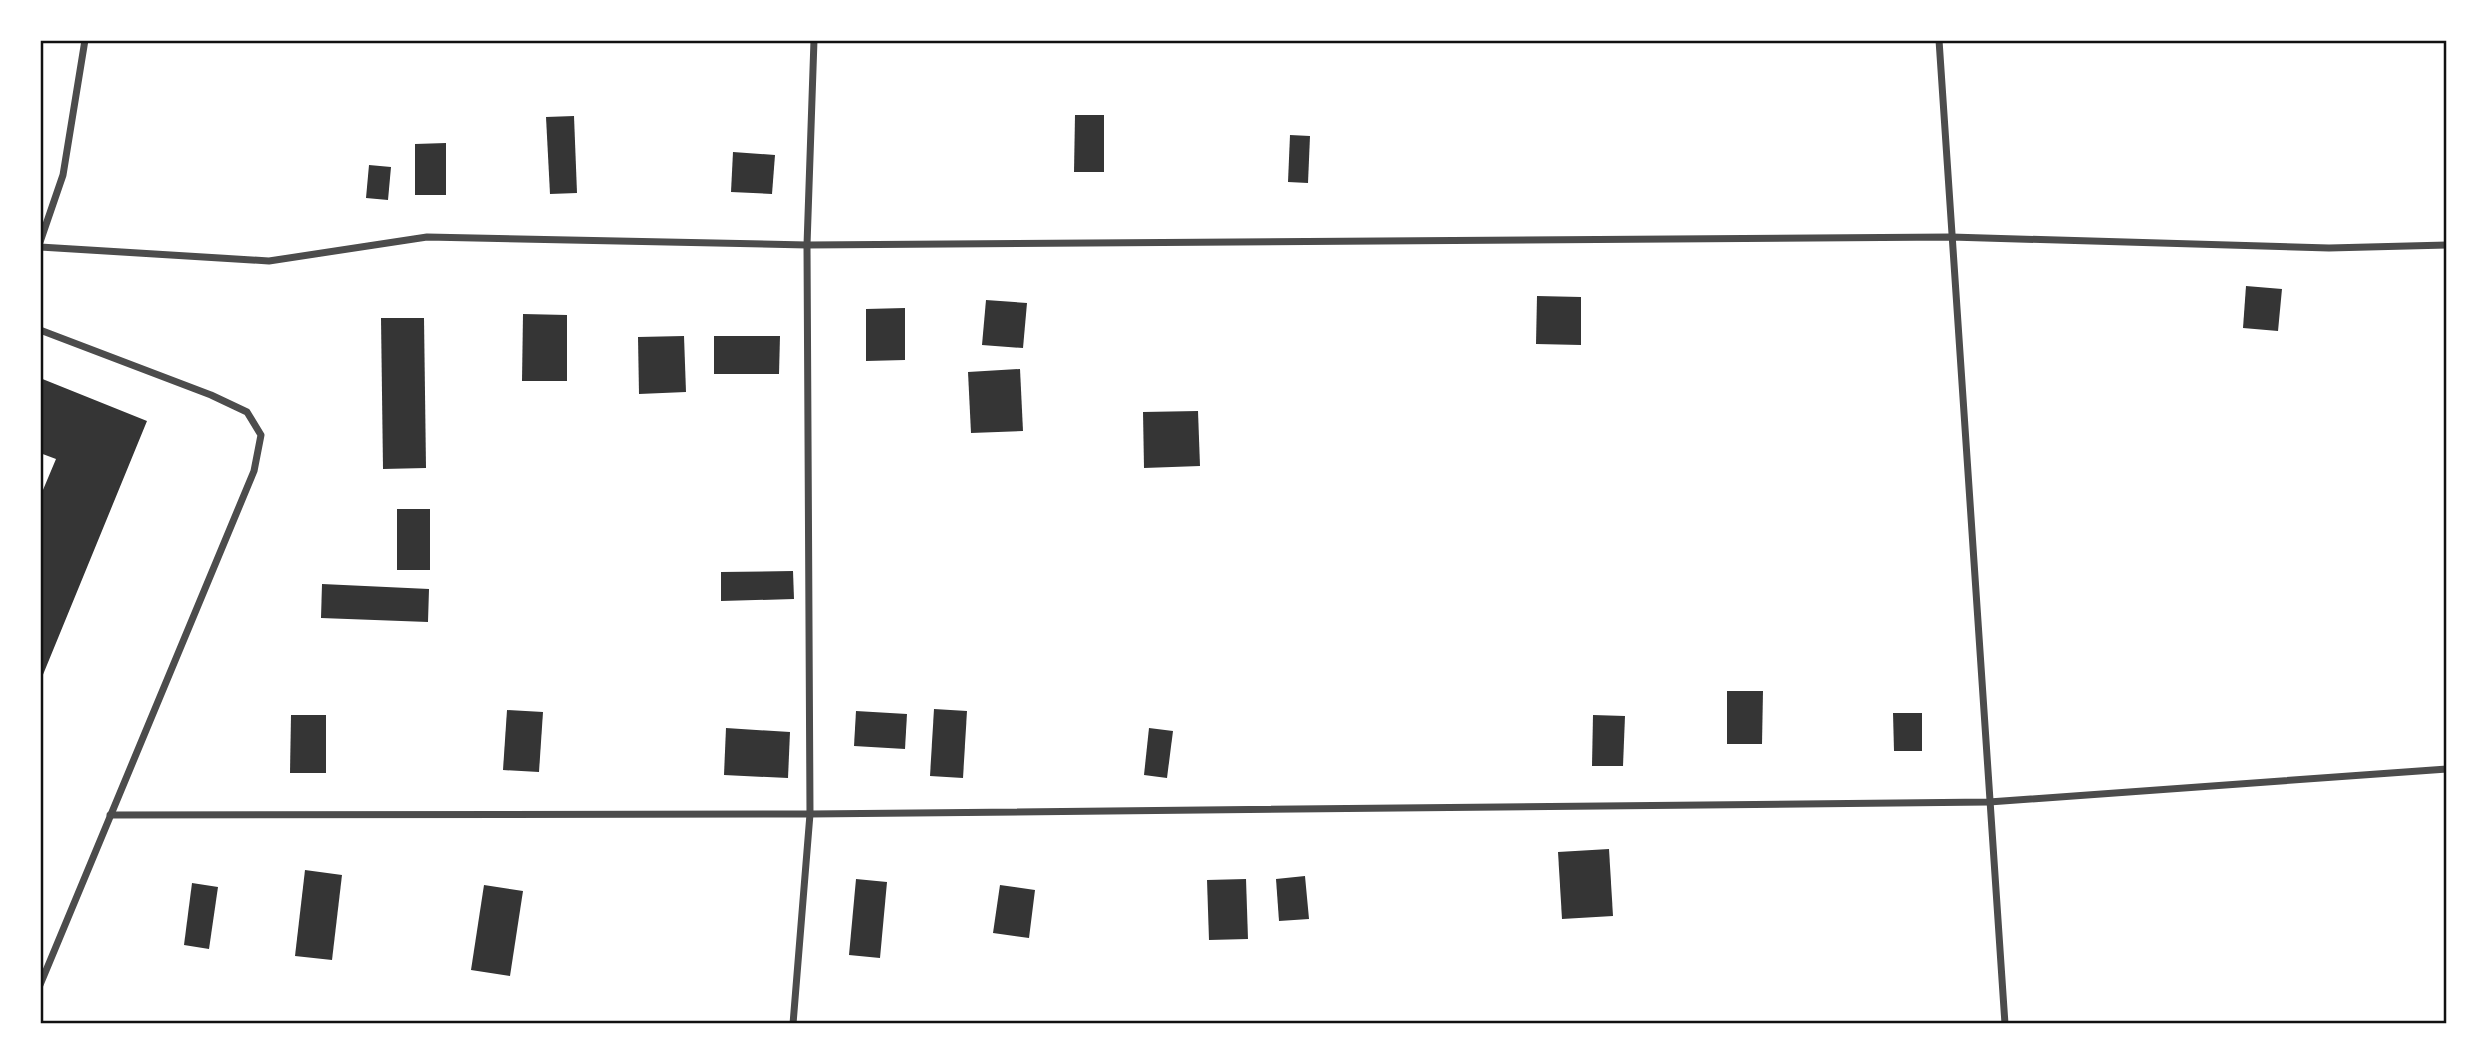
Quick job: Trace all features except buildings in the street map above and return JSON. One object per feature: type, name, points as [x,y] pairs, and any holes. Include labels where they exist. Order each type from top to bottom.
[{"type":"street","points":[[85,40],[63,175],[40,244],[270,261],[427,237],[807,245],[1951,237],[2329,248],[2447,245]]},
{"type":"street","points":[[793,1024],[810,814],[807,245],[814,40]]},
{"type":"street","points":[[1938,40],[2005,1024]]},
{"type":"street","points":[[40,330],[211,395],[247,412],[261,435],[254,471],[40,985]]},
{"type":"street","points":[[110,815],[810,814],[1989,802],[2447,769]]}]
